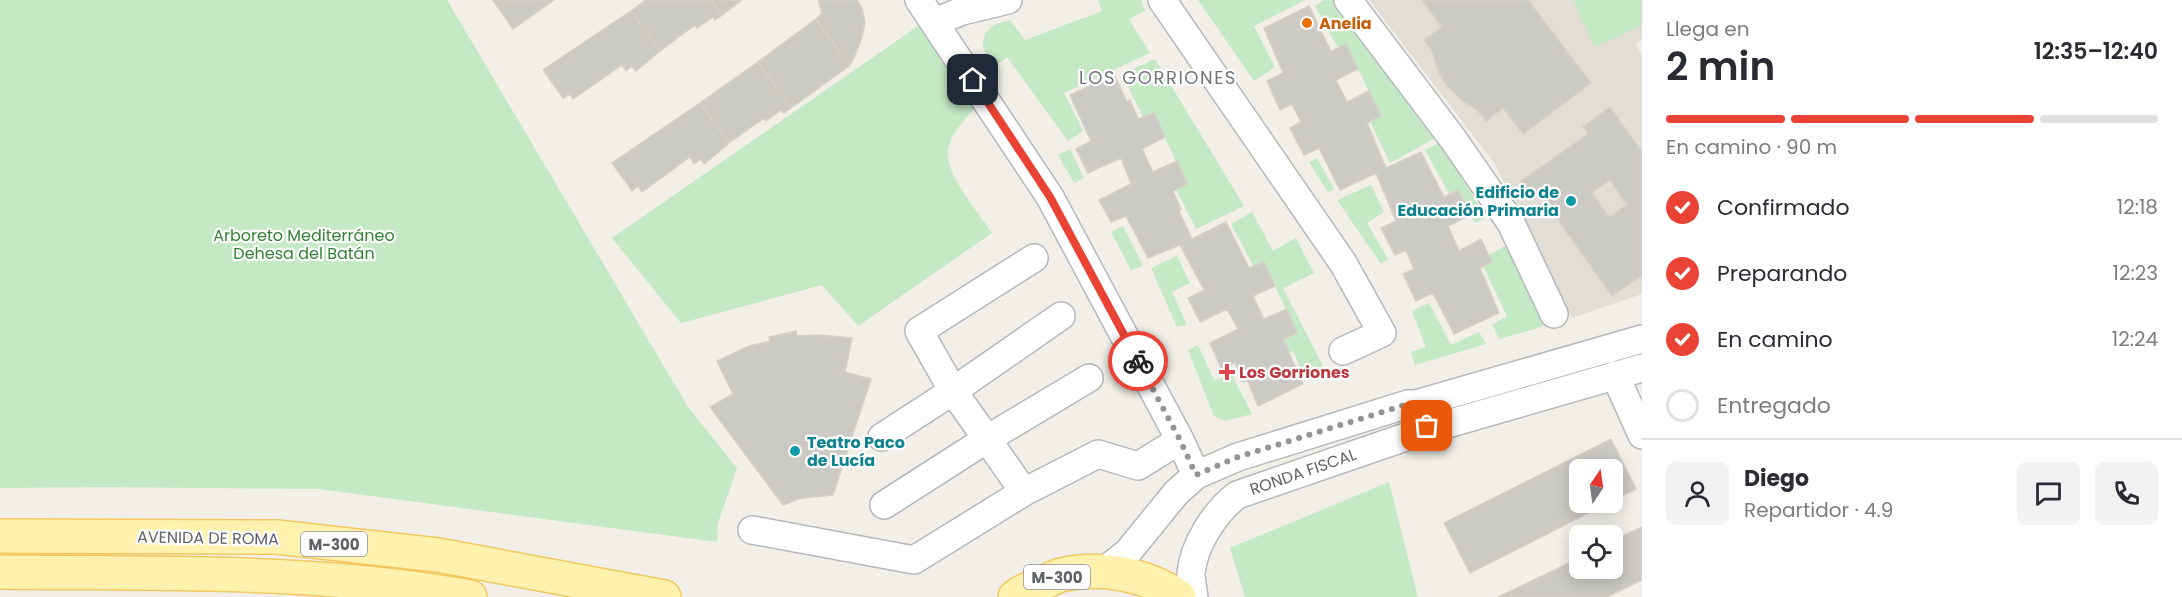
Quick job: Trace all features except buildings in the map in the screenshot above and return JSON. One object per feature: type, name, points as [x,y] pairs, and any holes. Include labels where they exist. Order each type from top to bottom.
[{"type":"main road","name":"AVENIDA DE ROMA","points":[[0,536],[278,537],[438,555],[664,597]]},
{"type":"main road","name":"M-300","points":[[1015,597],[1021,592],[1061,575],[1104,571],[1137,576],[1168,589],[1179,597]]},
{"type":"main road","name":"M-300","points":[[0,572],[274,576],[434,591],[470,597]]},
{"type":"street","points":[[919,0],[1050,197],[1180,440],[1196,475]]},
{"type":"street","points":[[935,22],[962,11],[1008,0]]},
{"type":"street","points":[[1162,0],[1343,263],[1382,333],[1343,351]]},
{"type":"street","points":[[1348,0],[1453,139],[1511,223],[1554,314]]},
{"type":"street","points":[[1024,492],[952,391],[919,331],[1034,258]]},
{"type":"street","points":[[882,437],[1061,316]]},
{"type":"street","name":"RONDA FISCAL","points":[[1104,571],[1128,552],[1176,493],[1196,475],[1238,457],[1409,405],[1642,339]]},
{"type":"street","name":"RONDA FISCAL","points":[[1194,597],[1191,573],[1197,549],[1216,514],[1237,495],[1418,433],[1642,368]]},
{"type":"street","points":[[1615,375],[1642,435]]},
{"type":"street","points":[[884,505],[987,439],[1089,378]]},
{"type":"street","points":[[1409,405],[1426,410],[1428,415],[1428,421],[1418,433]]},
{"type":"street","points":[[752,530],[914,560],[1024,492],[1098,454],[1138,465],[1180,440]]},
{"type":"shaded area","points":[[1369,0],[1642,0],[1642,40],[1636,43],[1642,56],[1642,294],[1572,318],[1495,164]]},
{"type":"green space","name":"Arboreto Mediterráneo Dehesa del Batán","points":[[0,0],[447,0],[688,407],[737,468],[718,523],[717,542],[319,489],[0,488]]},
{"type":"green space","points":[[1098,0],[1141,0],[1145,11],[1129,19],[1150,53],[1064,93],[1083,131],[1068,141],[1007,57],[994,67],[984,51],[984,37],[993,26],[1010,20],[1025,40],[1102,11]]},
{"type":"green space","points":[[1198,0],[1305,0],[1254,26],[1275,67],[1254,81]]},
{"type":"green space","points":[[1324,0],[1338,0],[1439,136],[1390,163],[1370,121],[1381,116],[1346,45],[1338,48],[1315,6]]},
{"type":"green space","points":[[1573,0],[1642,0],[1642,25],[1595,47]]},
{"type":"green space","points":[[924,22],[976,107],[952,138],[948,161],[957,182],[992,233],[858,326],[822,285],[681,323],[612,238]]},
{"type":"green space","points":[[1155,59],[1244,206],[1196,229],[1176,189],[1186,184],[1154,113],[1143,117],[1122,74]]},
{"type":"green space","points":[[1441,142],[1486,218],[1475,223],[1458,190],[1449,194],[1425,150]]},
{"type":"green space","points":[[1070,149],[1084,178],[1074,183],[1058,155]]},
{"type":"green space","points":[[1317,158],[1334,189],[1328,192],[1309,162]]},
{"type":"green space","points":[[1371,185],[1384,212],[1367,223],[1388,259],[1381,264],[1337,200]]},
{"type":"green space","points":[[1252,212],[1273,251],[1296,238],[1314,273],[1283,288],[1325,370],[1306,380],[1293,351],[1288,353],[1283,339],[1297,333],[1264,263],[1254,267],[1231,224]]},
{"type":"green space","points":[[1123,226],[1143,266],[1131,270],[1111,232]]},
{"type":"green space","points":[[1509,244],[1549,325],[1499,339],[1492,325],[1507,316],[1483,266],[1489,255]]},
{"type":"green space","points":[[1177,256],[1190,283],[1172,292],[1187,325],[1177,327],[1151,268]]},
{"type":"green space","points":[[1429,303],[1451,345],[1479,332],[1486,344],[1415,365],[1411,352],[1426,347],[1412,311]]},
{"type":"green space","points":[[1198,345],[1214,380],[1232,375],[1252,414],[1225,421],[1214,416],[1188,350]]},
{"type":"green space","points":[[1389,482],[1418,597],[1245,597],[1230,548]]},
{"type":"way so far","points":[[1138,361],[1196,475],[1238,457],[1408,404],[1422,406],[1426,410],[1427,426]]},
{"type":"place","name":"Anelia","points":[[1307,23]]},
{"type":"place","name":"Edificio de Educación Primaria","points":[[1571,201]]},
{"type":"place","name":"Los Gorriones","points":[[1227,372]]},
{"type":"place","name":"Teatro Paco de Lucía","points":[[795,451]]},
{"type":"district","name":"LOS GORRIONES","points":[[1158,77]]},
{"type":"route","points":[[973,80],[1050,197],[1138,361]]}]
